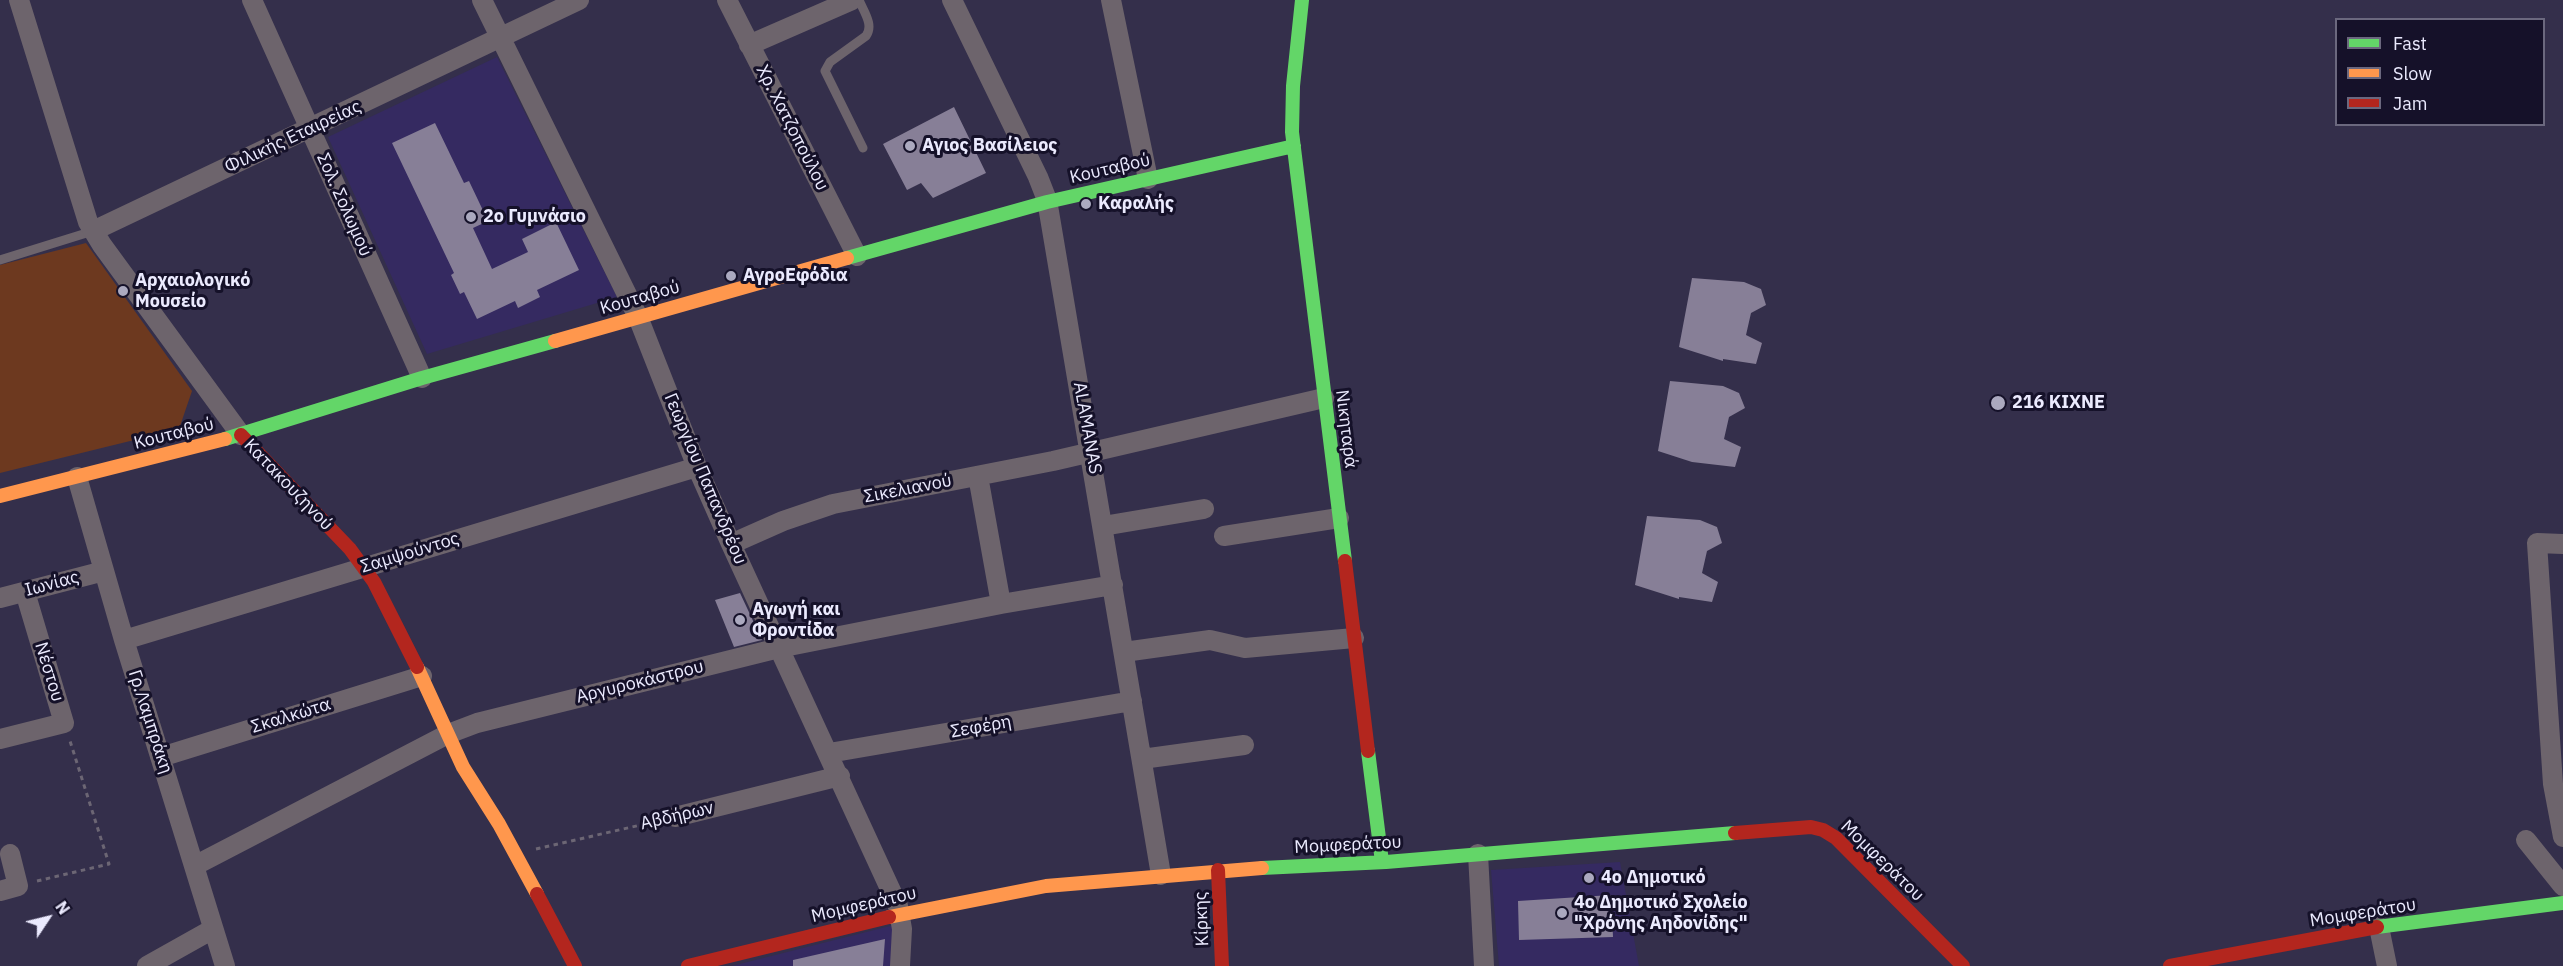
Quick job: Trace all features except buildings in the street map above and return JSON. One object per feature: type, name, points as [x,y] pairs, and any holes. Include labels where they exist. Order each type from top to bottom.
[{"type":"street","name":"Κατακουζηνού","points":[[19,0],[85,214],[93,231],[241,435],[350,549],[363,566],[385,601],[468,776],[499,824],[575,966]]},
{"type":"street","name":"Σολ. Σολωμού","points":[[252,0],[422,378]]},
{"type":"street","name":"Γεωργίου Παπανδρέου","points":[[482,0],[638,317],[697,467],[840,776],[900,914],[902,929],[900,966]]},
{"type":"street","name":"Φιλικής Εταιρείας","points":[[93,231],[579,0]]},
{"type":"street","name":"Χρ. Χατζοπούλου","points":[[727,0],[857,256]]},
{"type":"street","points":[[749,45],[852,0]]},
{"type":"street","name":"ALAMANAS","points":[[952,0],[1038,177],[1047,202],[1161,875]]},
{"type":"street","points":[[1111,0],[1148,179]]},
{"type":"street","name":"Νικηταρά","points":[[1302,0],[1293,86],[1294,146],[1382,862]]},
{"type":"street","name":"Κουταβού","points":[[0,496],[241,435],[422,378],[1047,202],[1294,146]]},
{"type":"street","name":"Σικελιανού","points":[[731,544],[783,520],[833,504],[1091,452],[1324,398]]},
{"type":"street","name":"Σαμψούντος","points":[[124,640],[697,467]]},
{"type":"street","points":[[978,476],[1001,604]]},
{"type":"street","name":"Γρ.Λαμπράκη","points":[[77,477],[124,640],[196,865],[225,966]]},
{"type":"street","points":[[1103,526],[1204,510]]},
{"type":"street","points":[[1224,536],[1339,519]]},
{"type":"street","points":[[2563,544],[2537,543],[2563,837]]},
{"type":"street","name":"Ιωνίας","points":[[0,598],[104,571]]},
{"type":"street","name":"Αργυροκάστρου","points":[[196,865],[448,735],[497,717],[779,648],[1001,604],[1113,585]]},
{"type":"street","name":"Νέστου","points":[[0,739],[64,723],[25,592]]},
{"type":"street","points":[[1124,652],[1210,640],[1245,648],[1354,638]]},
{"type":"street","name":"Σκαλκώτα","points":[[161,757],[422,676]]},
{"type":"street","name":"Σεφέρη","points":[[829,753],[1132,701]]},
{"type":"street","points":[[1142,759],[1244,745]]},
{"type":"street","name":"Αβδήρων","points":[[675,817],[840,776]]},
{"type":"street","name":"Μομφεράτου","points":[[688,966],[900,914],[1046,886],[1218,870],[1382,862],[1811,827],[1823,830],[1836,838],[1963,966]]},
{"type":"street","points":[[2526,840],[2563,886]]},
{"type":"street","points":[[9,888],[10,854]]},
{"type":"street","points":[[1478,854],[1484,966]]},
{"type":"street","name":"Κίρκης","points":[[1218,870],[1222,966]]},
{"type":"street","name":"Μομφεράτου","points":[[2170,966],[2207,963],[2379,927],[2563,903]]},
{"type":"street","points":[[2379,927],[2387,966]]},
{"type":"street","points":[[147,966],[213,929]]},
{"type":"lane","points":[[859,0],[870,25],[870,31],[830,62],[825,71],[863,148]]},
{"type":"lane","name":"Φιλικής Εταιρείας","points":[[0,260],[93,231]]},
{"type":"path","points":[[9,888],[110,864],[64,723]]},
{"type":"path","name":"Αβδήρων","points":[[515,854],[675,817]]},
{"type":"shaded area","name":"2ο Γυμνάσιο","points":[[497,57],[617,297],[427,354],[328,137]]},
{"type":"shaded area","points":[[86,243],[192,391],[179,429],[0,473],[0,265]]},
{"type":"shaded area","name":"4ο Δημοτικό Σχολείο \"Χρόνης Αηδονίδης\"","points":[[1620,862],[1639,966],[1499,966],[1491,870]]},
{"type":"shaded area","points":[[894,925],[891,966],[732,966]]},
{"type":"traffic: fast","points":[[1302,0],[1293,86],[1292,132],[1345,561]]},
{"type":"traffic: fast","points":[[847,258],[1047,202],[1294,146]]},
{"type":"traffic: fast","points":[[225,439],[422,378],[555,341]]},
{"type":"traffic: fast","points":[[1368,751],[1382,862]]},
{"type":"traffic: fast","points":[[1262,868],[1386,862],[1735,833]]},
{"type":"traffic: fast","points":[[2377,927],[2563,903]]},
{"type":"traffic: slow","points":[[555,341],[847,258]]},
{"type":"traffic: slow","points":[[0,496],[225,439]]},
{"type":"traffic: slow","points":[[417,667],[463,767],[499,824],[537,894]]},
{"type":"traffic: slow","points":[[889,917],[1046,886],[1262,868]]},
{"type":"traffic: jam","points":[[241,435],[350,549],[374,582],[417,667]]},
{"type":"traffic: jam","points":[[1345,561],[1368,751]]},
{"type":"traffic: jam","points":[[1735,833],[1811,827],[1823,830],[1836,838],[1963,966]]},
{"type":"traffic: jam","points":[[1218,870],[1222,966]]},
{"type":"traffic: jam","points":[[537,894],[575,966]]},
{"type":"traffic: jam","points":[[688,966],[889,917]]},
{"type":"traffic: jam","points":[[2170,966],[2377,927]]},
{"type":"place","name":"Αγιος Βασίλειος","points":[[910,146]]},
{"type":"place","name":"Καραλής","points":[[1086,204]]},
{"type":"place","name":"2ο Γυμνάσιο","points":[[471,217]]},
{"type":"place","name":"ΑγροΕφόδια","points":[[731,276]]},
{"type":"place","name":"Αρχαιολογικό Μουσείο","points":[[123,291]]},
{"type":"place","name":"216 ΚΙΧΝΕ","points":[[1998,403]]},
{"type":"place","name":"Αγωγή και Φροντίδα","points":[[740,620]]},
{"type":"place","name":"4ο Δημοτικό","points":[[1589,878]]},
{"type":"place","name":"4ο Δημοτικό Σχολείο \"Χρόνης Αηδονίδης\"","points":[[1562,913]]}]
